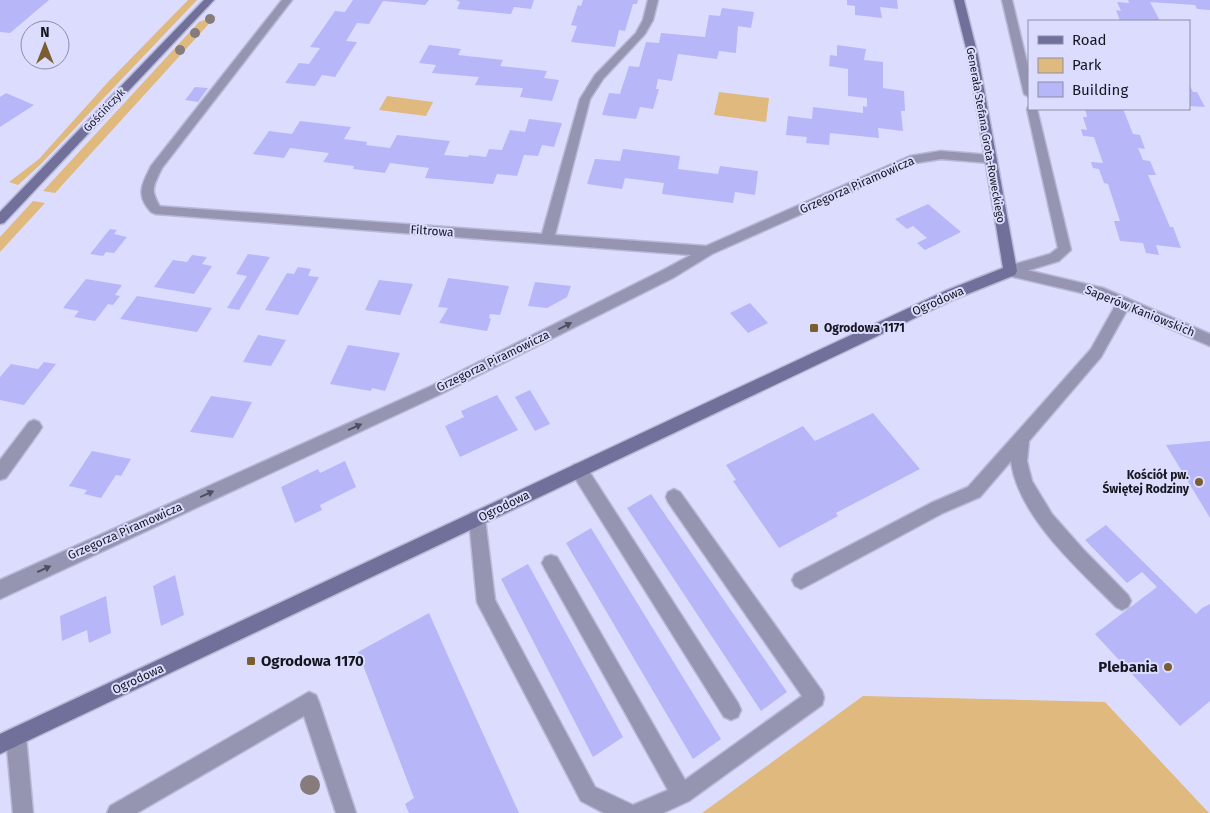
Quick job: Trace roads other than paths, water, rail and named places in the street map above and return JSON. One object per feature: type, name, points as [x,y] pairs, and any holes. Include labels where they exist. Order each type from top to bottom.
[{"type":"street","name":"Gościńczyk","points":[[0,220],[209,0]]},
{"type":"street","name":"Filtrowa","points":[[287,0],[157,166],[148,184],[147,198],[156,210],[707,251]]},
{"type":"street","points":[[547,240],[577,121],[585,99],[599,77],[640,34],[648,20],[654,0]]},
{"type":"street","name":"Generała Stefana Grota-Roweckiego","points":[[959,0],[973,56],[1010,271]]},
{"type":"street","points":[[1007,0],[1028,90]]},
{"type":"street","points":[[1010,271],[1054,258],[1065,250],[1032,110]]},
{"type":"street","name":"Grzegorza Piramowicza","points":[[0,590],[436,390],[668,274],[707,251],[914,159],[942,155],[990,159]]},
{"type":"street","name":"Saperów Kaniowskich","points":[[1010,271],[1090,290],[1210,340]]},
{"type":"street","name":"Ogrodowa","points":[[8,740],[950,295],[1010,271]]},
{"type":"street","points":[[802,580],[938,508],[974,492],[1096,353],[1124,303]]},
{"type":"street","points":[[0,473],[34,427]]},
{"type":"street","points":[[1021,437],[1019,463],[1030,492],[1044,516],[1067,544],[1122,601]]},
{"type":"street","points":[[579,470],[731,710]]},
{"type":"street","points":[[639,813],[682,794],[815,698],[674,497]]},
{"type":"street","points":[[477,519],[486,602],[588,794],[626,813]]},
{"type":"street","points":[[551,563],[682,794]]},
{"type":"street","points":[[117,813],[309,702],[346,813]]},
{"type":"street","points":[[8,740],[23,813]]},
{"type":"place","name":"Ogrodowa 1171","points":[[814,328]]},
{"type":"place","name":"Kościół pw. Świętej Rodziny","points":[[1199,482]]},
{"type":"place","name":"Ogrodowa 1170","points":[[251,661]]},
{"type":"place","name":"Plebania","points":[[1168,667]]}]
